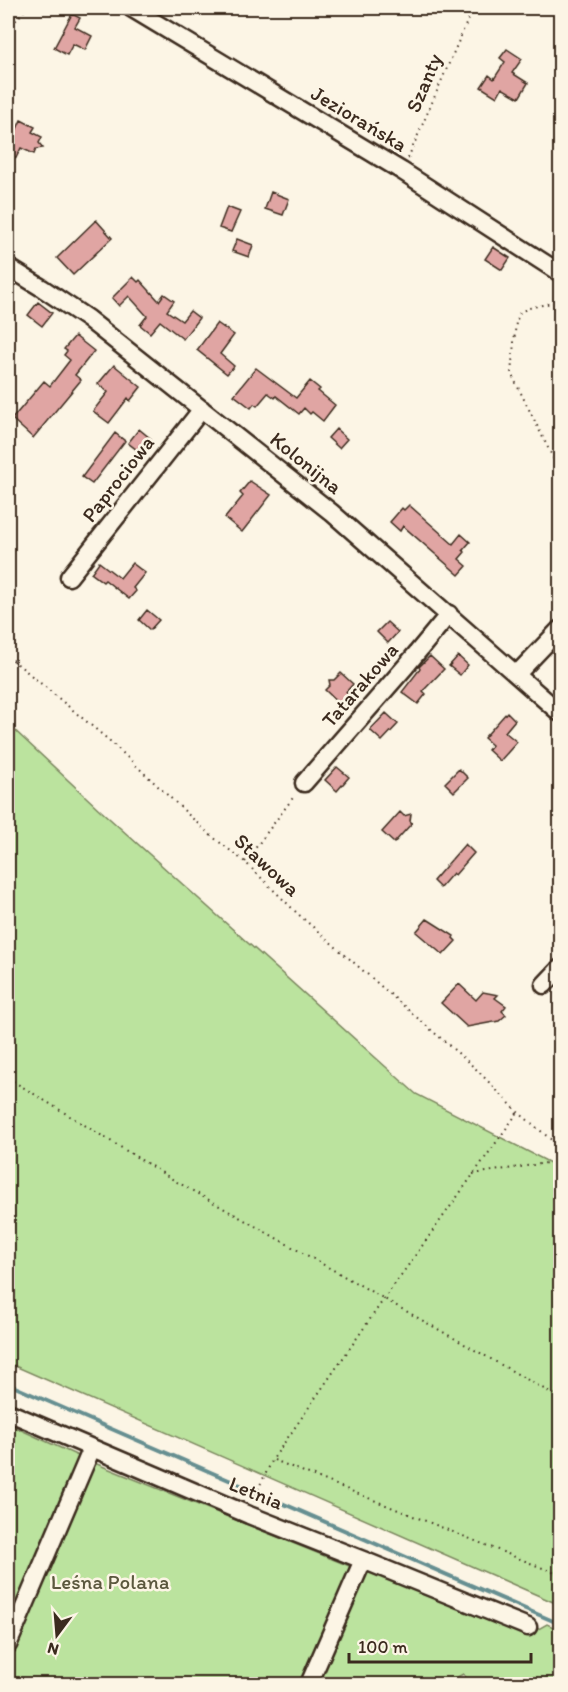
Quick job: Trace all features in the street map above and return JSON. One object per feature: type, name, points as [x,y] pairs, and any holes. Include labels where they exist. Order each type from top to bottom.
[{"type":"street","name":"Jeziorańska","points":[[131,8],[156,14],[561,273]]},
{"type":"street","name":"Kolonijna","points":[[8,267],[72,307],[331,512],[561,713]]},
{"type":"street","name":"Paprociowa","points":[[69,577],[202,409]]},
{"type":"street","name":"Tatarakowa","points":[[303,783],[406,666],[448,614]]},
{"type":"street","points":[[518,674],[561,629]]},
{"type":"street","points":[[544,985],[561,968]]},
{"type":"street","name":"Letnia","points":[[8,1412],[249,1515],[528,1627]]},
{"type":"street","points":[[8,1645],[92,1448]]},
{"type":"street","points":[[309,1684],[363,1560]]},
{"type":"path","points":[[8,30],[26,8]]},
{"type":"path","name":"Szanty","points":[[402,171],[473,8]]},
{"type":"path","points":[[561,301],[520,312],[516,322],[512,373],[561,471]]},
{"type":"path","name":"Stawowa","points":[[8,656],[111,742],[210,834],[245,862],[298,914],[475,1068],[518,1112],[561,1147]]},
{"type":"path","points":[[8,664],[15,662]]},
{"type":"path","points":[[245,862],[303,783]]},
{"type":"path","points":[[8,1077],[177,1182],[561,1398]]},
{"type":"path","points":[[249,1515],[273,1459],[518,1112]]},
{"type":"path","points":[[473,1174],[561,1161]]},
{"type":"path","points":[[273,1459],[561,1575]]},
{"type":"green space","points":[[8,724],[100,810],[416,1094],[560,1168],[560,1605],[8,1363]]},
{"type":"green space","name":"Leśna Polana","points":[[8,1424],[87,1460],[352,1567],[303,1684],[8,1684]]},
{"type":"green space","points":[[371,1570],[526,1636],[547,1624],[560,1630],[560,1684],[472,1684],[463,1674],[445,1684],[314,1684],[362,1579]]},
{"type":"building","points":[[72,14],[80,18],[75,27],[92,36],[85,50],[73,44],[67,55],[54,48]]},
{"type":"building","points":[[507,49],[522,59],[512,73],[528,83],[519,98],[502,88],[497,97],[481,87],[489,75],[494,79],[505,62],[500,58]]},
{"type":"building","points":[[21,120],[35,127],[32,132],[42,137],[39,143],[43,148],[36,149],[34,154],[21,148],[16,158],[8,153],[8,149]]},
{"type":"building","points":[[271,192],[289,199],[283,215],[265,209]]},
{"type":"building","points":[[227,207],[240,212],[231,232],[219,228]]},
{"type":"building","points":[[96,220],[112,238],[73,275],[57,258]]},
{"type":"building","points":[[237,239],[253,245],[249,257],[232,251]]},
{"type":"building","points":[[493,247],[510,258],[502,270],[485,259]]},
{"type":"building","points":[[133,277],[138,282],[140,280],[159,301],[164,294],[174,301],[167,311],[182,321],[190,311],[199,318],[183,339],[160,321],[150,333],[140,325],[147,316],[129,296],[119,306],[112,298]]},
{"type":"building","points":[[38,302],[52,313],[42,326],[28,315]]},
{"type":"building","points":[[217,323],[234,335],[220,354],[234,366],[227,374],[197,350]]},
{"type":"building","points":[[75,336],[94,351],[75,375],[81,380],[33,438],[12,419],[44,381],[50,386],[70,360],[64,355],[67,351],[64,349]]},
{"type":"building","points":[[114,365],[141,387],[130,401],[128,398],[109,423],[93,411],[108,392],[98,384]]},
{"type":"building","points":[[256,368],[296,398],[310,381],[335,405],[323,421],[304,408],[299,414],[276,396],[275,398],[268,393],[257,406],[254,404],[251,408],[234,395]]},
{"type":"building","points":[[139,429],[151,439],[141,453],[128,443]]},
{"type":"building","points":[[336,429],[347,439],[339,448],[328,438]]},
{"type":"building","points":[[115,433],[125,441],[92,484],[82,477]]},
{"type":"building","points":[[250,481],[271,495],[242,532],[225,518],[243,496],[240,493]]},
{"type":"building","points":[[409,505],[453,544],[461,534],[470,542],[459,559],[467,566],[459,575],[403,526],[400,531],[390,522],[402,508],[404,510]]},
{"type":"building","points":[[99,562],[120,578],[132,563],[145,573],[133,588],[136,591],[129,599],[105,580],[103,582],[91,573]]},
{"type":"building","points":[[147,610],[159,620],[150,630],[139,620]]},
{"type":"building","points":[[387,622],[398,632],[388,643],[377,632]]},
{"type":"building","points":[[430,656],[444,669],[423,691],[426,694],[418,704],[402,692],[420,669],[419,667]]},
{"type":"building","points":[[458,656],[468,665],[460,675],[449,666]]},
{"type":"building","points":[[341,673],[353,684],[346,692],[352,699],[344,708],[325,690],[330,685],[329,680],[334,680]]},
{"type":"building","points":[[507,712],[515,720],[505,732],[517,742],[500,761],[488,750],[492,745],[484,738]]},
{"type":"building","points":[[386,713],[398,724],[382,741],[370,730]]},
{"type":"building","points":[[337,767],[349,777],[337,791],[325,780]]},
{"type":"building","points":[[459,769],[468,778],[454,792],[445,783]]},
{"type":"building","points":[[400,812],[404,816],[411,814],[412,823],[394,843],[382,832]]},
{"type":"building","points":[[465,844],[474,853],[440,888],[433,881]]},
{"type":"building","points":[[427,919],[454,936],[456,941],[443,955],[416,932]]},
{"type":"building","points":[[459,984],[476,1000],[483,992],[498,995],[495,998],[506,1006],[502,1011],[506,1015],[499,1021],[467,1027],[441,1003]]},
{"type":"waterway","points":[[8,1384],[560,1624]]}]
